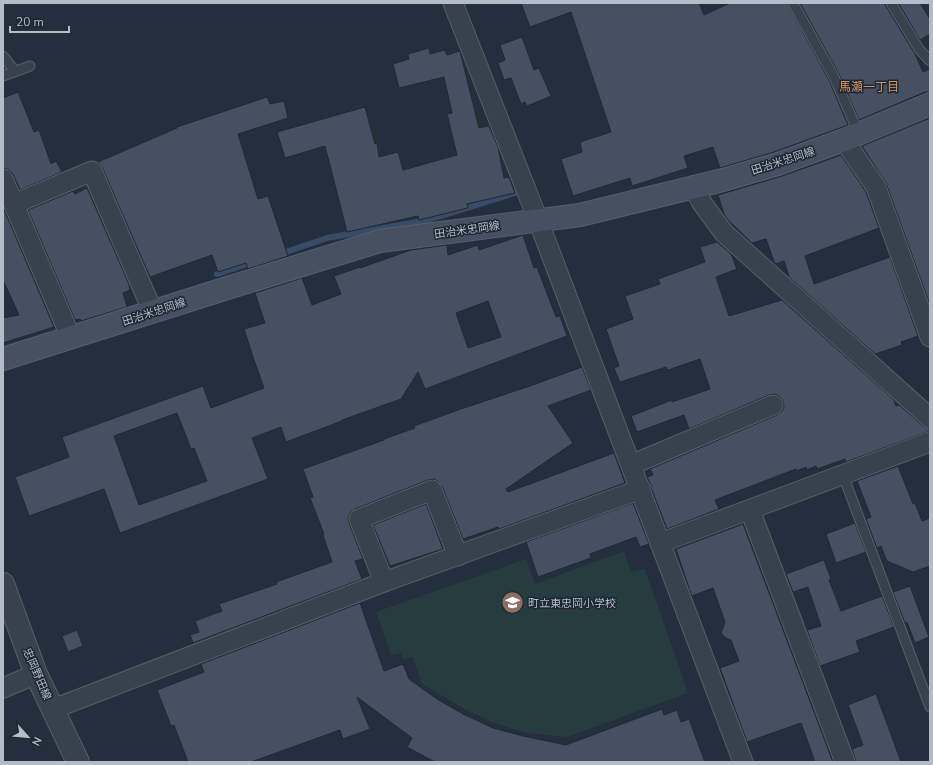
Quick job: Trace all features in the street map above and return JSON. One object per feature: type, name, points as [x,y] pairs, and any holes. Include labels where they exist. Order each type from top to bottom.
[{"type":"main road","name":"田治米忠岡線","points":[[3,359],[380,241],[580,215],[723,180],[778,164],[852,137],[930,104]]},
{"type":"street","points":[[453,3],[641,489],[660,544],[743,762]]},
{"type":"street","points":[[852,137],[876,186],[929,329]]},
{"type":"street","points":[[14,204],[92,171],[153,312]]},
{"type":"street","points":[[3,179],[72,338]]},
{"type":"street","points":[[694,186],[702,204],[724,233],[930,418]]},
{"type":"street","points":[[631,465],[773,405]]},
{"type":"street","points":[[660,544],[930,442]]},
{"type":"street","points":[[53,710],[384,582],[641,489]]},
{"type":"street","points":[[384,582],[359,519],[432,490],[458,556]]},
{"type":"street","points":[[750,510],[845,762]]},
{"type":"street","name":"忠岡野田線","points":[[3,584],[36,674],[78,762]]},
{"type":"street","points":[[3,688],[36,674]]},
{"type":"lane","points":[[793,3],[834,77],[852,137]]},
{"type":"lane","points":[[891,3],[920,49],[930,61]]},
{"type":"lane","points":[[3,56],[15,71]]},
{"type":"lane","points":[[3,76],[30,66]]},
{"type":"lane","points":[[843,475],[930,707]]},
{"type":"green space","points":[[624,551],[631,572],[645,569],[688,693],[567,737],[527,733],[494,723],[466,710],[421,683],[413,657],[404,660],[401,653],[391,655],[376,612],[526,559],[535,584]]},
{"type":"building","points":[[521,3],[699,3],[704,15],[730,3],[787,3],[829,80],[848,125],[774,152],[720,168],[713,147],[684,156],[688,168],[632,186],[630,178],[573,196],[561,159],[582,152],[580,142],[611,132],[571,12],[530,27]]},
{"type":"building","points":[[800,3],[884,3],[915,54],[923,72],[930,69],[930,92],[925,92],[859,120],[839,74]]},
{"type":"building","points":[[920,3],[930,19],[930,34],[920,40],[899,4]]},
{"type":"building","points":[[522,37],[534,70],[539,68],[551,96],[527,106],[525,102],[521,104],[511,78],[504,80],[498,63],[505,60],[500,45]]},
{"type":"building","points":[[429,48],[430,54],[445,50],[447,55],[460,51],[479,128],[489,126],[498,147],[504,178],[509,177],[515,193],[467,204],[468,208],[419,220],[418,216],[347,232],[325,146],[285,158],[277,132],[365,107],[375,144],[377,143],[379,157],[398,152],[403,170],[457,155],[447,114],[452,113],[444,77],[399,88],[393,64],[409,59],[408,54]]},
{"type":"building","points":[[18,92],[34,132],[39,130],[51,164],[56,161],[62,172],[20,190],[13,174],[9,170],[3,168],[3,98]]},
{"type":"building","points":[[267,97],[270,104],[284,101],[288,118],[238,134],[258,199],[268,196],[288,256],[248,269],[246,263],[218,272],[212,255],[150,277],[102,167],[98,162],[177,127]]},
{"type":"building","points":[[930,118],[930,305],[886,183],[862,146]]},
{"type":"building","points":[[841,155],[866,192],[879,228],[805,256],[814,284],[890,257],[918,336],[901,342],[902,345],[875,354],[789,277],[784,261],[775,264],[766,239],[752,243],[729,221],[724,214],[718,195],[782,176]]},
{"type":"building","points":[[87,188],[129,284],[130,290],[123,293],[127,307],[81,321],[80,319],[75,320],[28,210],[73,191],[75,194]]},
{"type":"building","points":[[3,207],[54,327],[3,343],[3,318],[19,315],[3,280]]},
{"type":"building","points":[[523,235],[534,268],[537,267],[556,317],[560,316],[567,336],[425,389],[418,372],[401,399],[286,442],[281,427],[252,438],[268,479],[120,533],[104,489],[29,516],[15,477],[69,457],[62,437],[203,386],[211,408],[264,388],[244,329],[265,323],[255,293],[302,278],[312,305],[341,294],[334,276],[411,250],[447,245],[448,255],[478,245],[479,250]],"holes":[[[488,301],[501,337],[468,348],[456,313]],[[177,413],[191,449],[194,448],[207,481],[139,505],[114,436]]]},
{"type":"building","points":[[717,242],[731,254],[737,269],[716,277],[729,316],[782,300],[894,400],[896,406],[899,405],[923,426],[930,429],[930,431],[846,462],[845,459],[817,469],[816,466],[807,470],[806,467],[797,471],[796,469],[715,500],[719,509],[667,529],[647,477],[653,475],[650,469],[777,415],[784,407],[783,401],[775,394],[769,395],[689,429],[684,415],[637,432],[631,416],[672,400],[672,402],[710,389],[700,359],[668,370],[666,367],[620,382],[614,368],[619,366],[606,329],[633,319],[625,296],[660,284],[658,279],[705,262],[700,247]]},
{"type":"building","points":[[582,367],[591,390],[548,406],[573,443],[506,489],[508,492],[614,453],[625,483],[499,529],[498,527],[463,539],[442,486],[434,479],[428,480],[355,509],[350,513],[348,518],[349,523],[363,559],[355,561],[362,579],[193,643],[190,635],[199,632],[195,621],[222,611],[219,604],[277,584],[276,582],[332,562],[323,535],[324,534],[310,498],[313,497],[303,469],[415,428],[414,426]]},
{"type":"building","points":[[898,466],[913,504],[915,503],[922,521],[930,518],[930,566],[913,572],[887,561],[881,546],[877,548],[866,519],[871,517],[857,481]]},
{"type":"building","points":[[633,503],[649,544],[640,547],[636,537],[590,554],[591,558],[538,577],[526,542]]},
{"type":"building","points":[[426,504],[443,549],[390,566],[373,525]]},
{"type":"building","points":[[855,523],[866,552],[836,563],[826,534]]},
{"type":"building","points":[[743,524],[833,762],[815,762],[801,723],[747,742],[720,668],[739,661],[731,640],[726,638],[721,633],[725,622],[713,588],[692,596],[676,549]]},
{"type":"building","points":[[824,560],[831,579],[829,580],[841,611],[882,596],[894,627],[856,641],[860,652],[820,666],[807,630],[821,626],[808,587],[793,592],[786,574]]},
{"type":"building","points":[[910,586],[929,637],[915,643],[907,622],[905,623],[893,592]]},
{"type":"building","points":[[360,603],[384,671],[403,664],[409,679],[437,699],[463,714],[493,728],[566,745],[662,709],[664,715],[677,710],[681,722],[689,719],[705,762],[435,762],[407,747],[412,738],[357,697],[370,729],[343,739],[340,730],[251,762],[188,762],[174,725],[171,726],[157,690],[204,672],[201,664]]},
{"type":"building","points":[[77,630],[83,646],[68,652],[62,636]]},
{"type":"building","points":[[876,694],[901,762],[856,762],[852,749],[863,745],[848,705]]},
{"type":"waterway","points":[[280,254],[327,238],[428,220],[518,192]]},
{"type":"waterway","points":[[217,274],[254,262]]},
{"type":"place","name":"町立東忠岡小学校","points":[[512,603]]},
{"type":"district","name":"馬瀬一丁目","points":[[869,87]]}]
